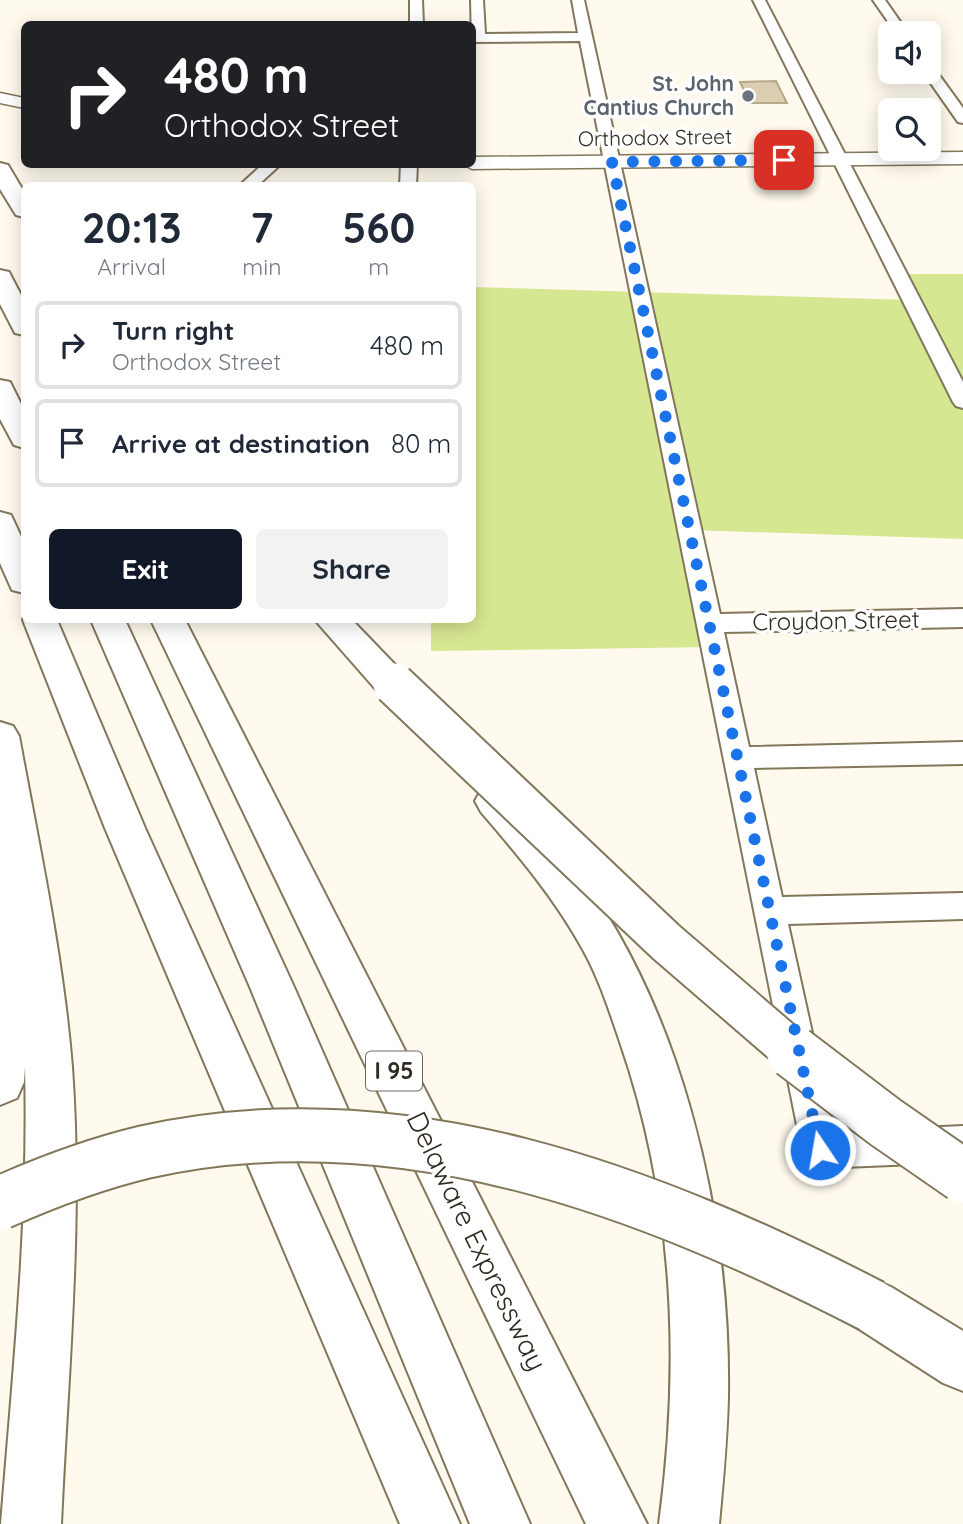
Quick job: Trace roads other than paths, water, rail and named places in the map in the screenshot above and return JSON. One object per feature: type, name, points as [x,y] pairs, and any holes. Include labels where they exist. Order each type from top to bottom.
[{"type":"highway","points":[[0,170],[21,205]]},
{"type":"highway","points":[[0,277],[21,321]]},
{"type":"highway","points":[[0,388],[21,433]]},
{"type":"highway","points":[[0,522],[21,574]]},
{"type":"highway","points":[[41,623],[125,828],[429,1524]]},
{"type":"highway","points":[[109,623],[272,987],[500,1524]]},
{"type":"highway","name":"Delaware Expressway","points":[[169,623],[617,1524]]},
{"type":"highway","points":[[335,623],[392,682],[680,956],[751,1019],[835,1087],[963,1176]]},
{"type":"highway","points":[[392,682],[557,875],[591,923],[620,980],[644,1039],[668,1111],[684,1190],[696,1289],[699,1385],[694,1491],[689,1524]]},
{"type":"highway","points":[[0,736],[3,1038],[0,1082]]},
{"type":"highway","points":[[0,736],[44,1022],[50,1113],[50,1213],[31,1524]]},
{"type":"highway","points":[[0,1203],[38,1185],[108,1161],[167,1147],[295,1135],[366,1137],[441,1147],[517,1162],[635,1197],[738,1237],[872,1306],[963,1363]]},
{"type":"street","points":[[416,0],[416,21]]},
{"type":"street","points":[[477,0],[476,38],[586,37]]},
{"type":"street","points":[[578,0],[820,1150],[963,1144]]},
{"type":"street","points":[[759,0],[963,402]]},
{"type":"street","points":[[879,0],[894,21]]},
{"type":"street","points":[[938,84],[963,119]]},
{"type":"street","points":[[0,98],[21,102]]},
{"type":"street","name":"Orthodox Street","points":[[476,163],[963,158]]},
{"type":"street","points":[[252,182],[268,168]]},
{"type":"street","name":"Croydon Street","points":[[709,623],[963,618]]},
{"type":"street","points":[[738,758],[963,753]]},
{"type":"street","points":[[770,911],[963,906]]},
{"type":"place","name":"St. John Cantius Church","points":[[748,96]]}]
